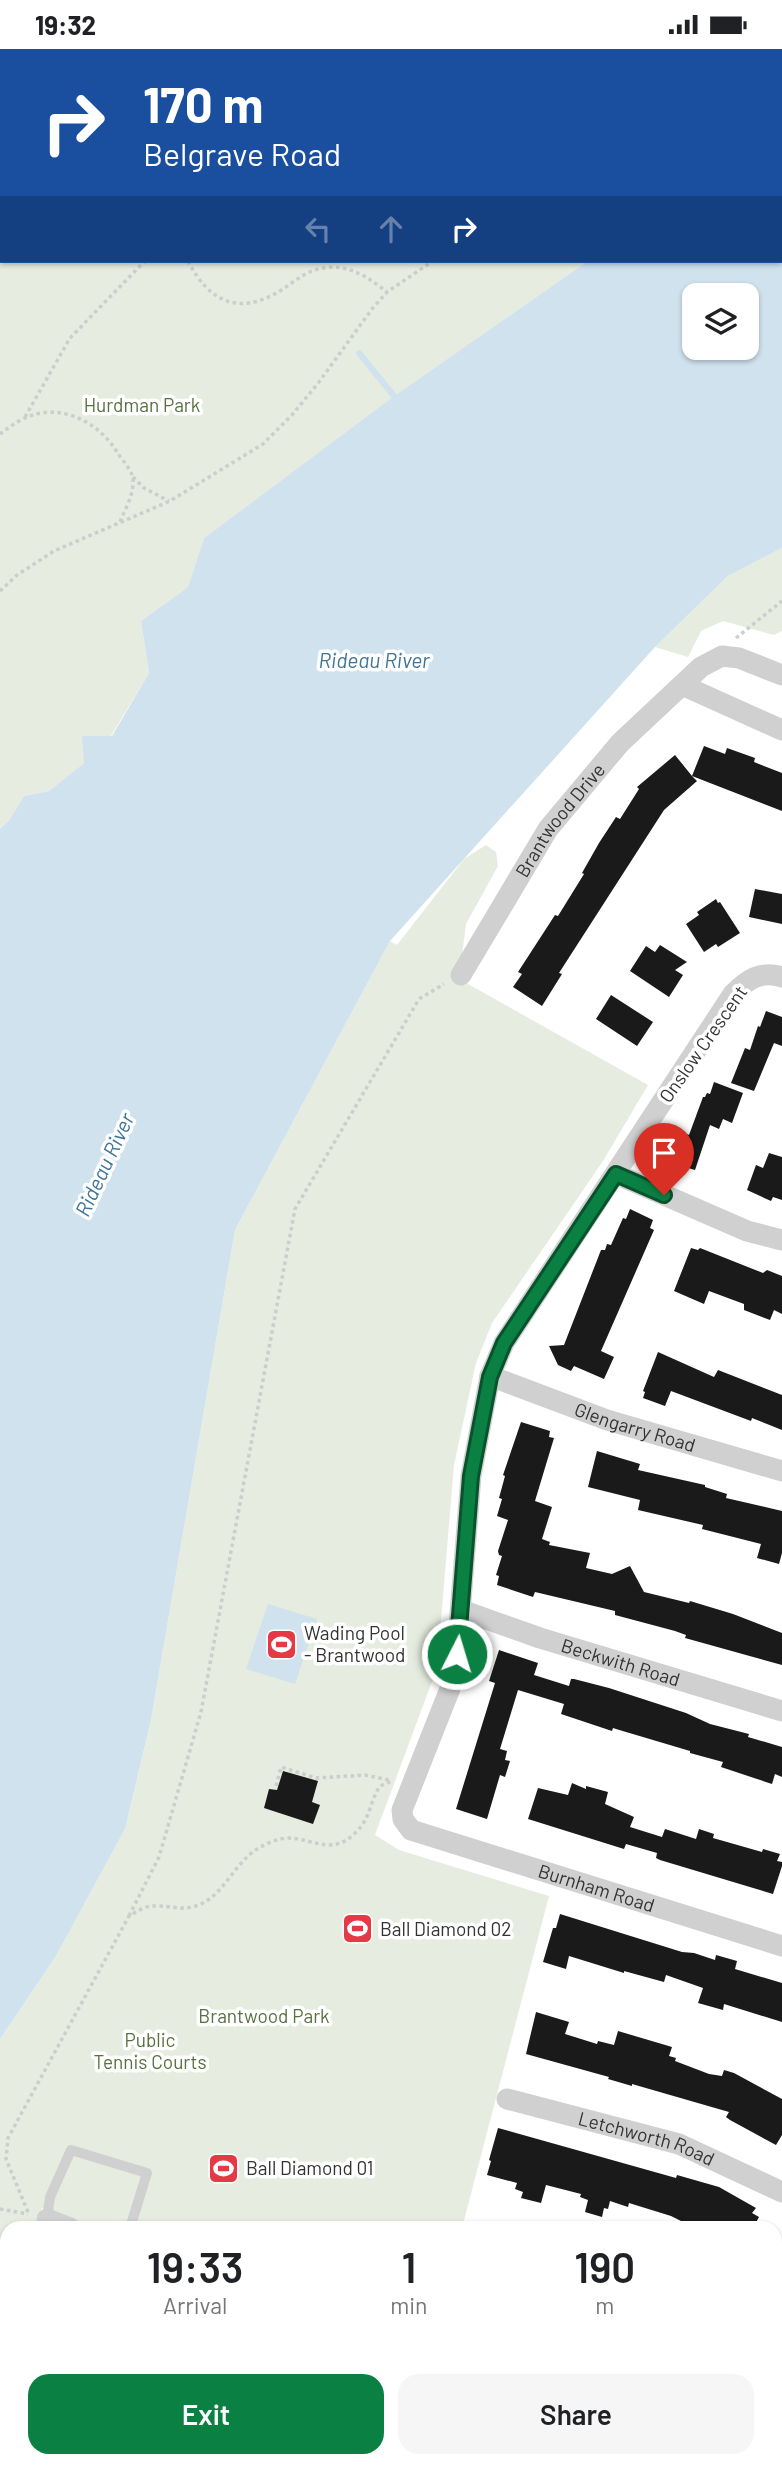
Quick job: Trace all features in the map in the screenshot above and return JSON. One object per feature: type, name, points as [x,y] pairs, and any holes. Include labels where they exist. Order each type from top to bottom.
[{"type":"street","points":[[722,656],[739,658],[782,675]]},
{"type":"street","name":"Brantwood Drive","points":[[461,975],[548,829],[620,743],[701,667],[722,656]]},
{"type":"street","points":[[682,685],[782,730]]},
{"type":"street","name":"Onslow Crescent","points":[[411,1830],[403,1819],[400,1785],[455,1676],[471,1476],[490,1377],[504,1343],[733,995],[748,978],[779,976]]},
{"type":"street","points":[[616,1174],[747,1231],[782,1240]]},
{"type":"street","name":"Glengarry Road","points":[[490,1377],[607,1420],[782,1471]]},
{"type":"street","name":"Beckwith Road","points":[[461,1610],[540,1638],[782,1711]]},
{"type":"street","name":"Burnham Road","points":[[411,1830],[782,1946]]},
{"type":"street","name":"Letchworth Road","points":[[507,2099],[679,2144],[782,2192]]},
{"type":"street","points":[[35,2219],[43,2221]]},
{"type":"lane","points":[[35,2219],[50,2197],[71,2150],[147,2173],[132,2221]]},
{"type":"path","points":[[0,435],[25,417],[70,338],[143,263]]},
{"type":"path","points":[[189,263],[209,290],[236,304],[244,305],[265,299],[313,271],[328,268],[346,269],[362,274],[387,292]]},
{"type":"path","points":[[0,591],[17,575],[54,551],[170,501],[263,444],[299,406],[387,292],[430,263]]},
{"type":"path","points":[[25,417],[50,413],[68,414],[88,422],[105,435],[133,477],[144,488],[170,501]]},
{"type":"path","points":[[120,522],[132,492],[133,477]]},
{"type":"path","points":[[722,656],[736,639],[782,601]]},
{"type":"path","points":[[35,2219],[6,2159],[8,2138],[159,1857],[201,1712],[295,1209],[419,999],[461,975]]},
{"type":"path","points":[[276,1786],[281,1767],[316,1778],[365,1775],[400,1785]]},
{"type":"path","points":[[129,1916],[154,1906],[185,1908],[203,1903],[212,1897],[250,1853],[279,1839],[293,1839],[318,1846],[341,1842],[358,1831],[365,1821],[380,1786],[400,1785]]},
{"type":"path","points":[[0,2209],[35,2219]]},
{"type":"green space","name":"Hurdman Park","points":[[0,263],[585,263],[394,396],[204,538],[188,587],[141,621],[149,673],[111,736],[84,763],[49,791],[24,796],[10,819],[0,829]]},
{"type":"green space","points":[[782,548],[782,631],[774,635],[723,621],[701,631],[688,657],[655,647],[728,576]]},
{"type":"green space","name":"Brantwood Park","points":[[486,845],[496,852],[498,866],[466,924],[459,979],[648,1085],[603,1161],[492,1323],[476,1363],[454,1465],[437,1668],[375,1835],[399,1850],[549,1896],[464,2221],[75,2221],[42,2208],[39,2221],[0,2221],[0,2039],[56,1956],[125,1829],[151,1720],[235,1230],[390,941],[397,945],[464,859]]},
{"type":"water","name":"Rideau River","points":[[585,263],[782,263],[782,548],[728,576],[655,647],[390,941],[235,1230],[151,1720],[125,1829],[56,1956],[0,2039],[0,829],[10,819],[24,796],[49,791],[84,763],[82,736],[112,736],[149,673],[141,621],[188,587],[204,538],[394,396]]},
{"type":"water","name":"Wading Pool - Brantwood","points":[[268,1604],[317,1619],[295,1684],[246,1669]]},
{"type":"building","points":[[704,746],[725,754],[727,748],[755,758],[754,762],[782,773],[782,811],[692,776]]},
{"type":"building","points":[[675,755],[697,781],[664,810],[559,973],[562,974],[542,1006],[513,987],[522,974],[518,972],[555,915],[558,916],[584,874],[582,873],[599,843],[616,817],[620,819],[639,789],[637,787]]},
{"type":"building","points":[[755,889],[782,894],[782,924],[749,917]]},
{"type":"building","points":[[716,899],[740,933],[718,947],[716,944],[704,952],[686,924],[699,915],[697,912]]},
{"type":"building","points":[[660,945],[687,962],[675,970],[683,975],[669,997],[630,971],[646,946],[655,952]]},
{"type":"building","points":[[611,995],[653,1022],[637,1046],[596,1019]]},
{"type":"building","points":[[766,1011],[782,1017],[782,1046],[774,1043],[754,1091],[731,1083],[745,1048],[750,1050]]},
{"type":"building","points":[[714,1082],[743,1093],[732,1123],[723,1119],[719,1129],[710,1125],[695,1170],[668,1162],[676,1137],[682,1139],[684,1133],[689,1135],[703,1097],[707,1093],[710,1094]]},
{"type":"building","points":[[769,1153],[782,1157],[782,1200],[773,1197],[771,1201],[747,1190],[756,1165],[763,1168]]},
{"type":"building","points":[[630,1209],[653,1220],[650,1228],[654,1230],[601,1351],[614,1357],[604,1379],[574,1366],[571,1371],[558,1365],[549,1346],[564,1345],[601,1250],[605,1250],[607,1244],[611,1245]]},
{"type":"building","points":[[691,1248],[700,1248],[763,1273],[767,1270],[782,1276],[782,1314],[774,1310],[770,1320],[744,1310],[744,1304],[709,1291],[704,1304],[674,1291]]},
{"type":"building","points":[[658,1352],[714,1377],[718,1370],[782,1395],[782,1430],[671,1391],[665,1406],[643,1398],[643,1391]]},
{"type":"building","points":[[521,1422],[550,1431],[549,1437],[554,1438],[535,1501],[552,1507],[542,1539],[550,1542],[549,1545],[590,1553],[586,1568],[612,1574],[630,1566],[644,1592],[689,1603],[690,1601],[782,1633],[782,1665],[685,1638],[686,1635],[675,1631],[615,1615],[615,1611],[535,1592],[533,1597],[497,1585],[499,1576],[496,1575],[502,1556],[498,1551],[508,1520],[497,1516],[502,1499],[499,1498],[505,1476],[503,1475]]},
{"type":"building","points":[[597,1451],[640,1464],[638,1470],[705,1485],[727,1494],[726,1498],[782,1511],[782,1553],[779,1564],[757,1558],[761,1544],[702,1529],[703,1525],[638,1510],[640,1500],[588,1487]]},
{"type":"building","points":[[499,1650],[538,1663],[534,1675],[569,1686],[571,1679],[574,1679],[609,1688],[782,1747],[782,1777],[775,1774],[772,1784],[721,1767],[723,1762],[690,1751],[613,1728],[612,1731],[561,1714],[564,1704],[518,1690],[500,1749],[507,1751],[505,1760],[510,1761],[505,1777],[500,1775],[487,1819],[456,1809],[495,1683],[489,1681]]},
{"type":"building","points":[[283,1771],[318,1781],[312,1802],[320,1805],[313,1824],[264,1808],[269,1789],[277,1790]]},
{"type":"building","points":[[572,1783],[586,1789],[586,1786],[608,1792],[605,1804],[634,1817],[630,1827],[662,1837],[665,1829],[696,1839],[699,1829],[714,1834],[713,1838],[762,1852],[763,1849],[780,1854],[777,1861],[782,1862],[782,1866],[773,1894],[660,1860],[656,1858],[657,1853],[626,1844],[624,1849],[528,1819],[538,1788],[568,1795]]},
{"type":"building","points":[[560,1914],[682,1952],[715,1960],[716,1955],[737,1961],[735,1969],[782,1983],[782,2022],[724,2004],[723,2010],[698,2003],[703,1988],[666,1975],[664,1982],[569,1956],[566,1969],[543,1962]]},
{"type":"building","points":[[536,2012],[569,2022],[565,2034],[597,2044],[598,2041],[614,2045],[618,2031],[672,2047],[669,2056],[676,2058],[675,2061],[709,2074],[722,2076],[724,2070],[734,2073],[782,2099],[782,2135],[776,2145],[730,2120],[726,2117],[729,2112],[526,2054]]},
{"type":"building","points":[[498,2128],[676,2178],[677,2175],[719,2187],[756,2208],[752,2213],[759,2217],[757,2221],[681,2221],[629,2203],[628,2207],[610,2201],[608,2209],[604,2208],[602,2217],[585,2212],[588,2200],[580,2197],[581,2194],[546,2185],[541,2203],[521,2198],[523,2192],[515,2189],[517,2183],[487,2175],[491,2161],[489,2160]]},
{"type":"waterway","points":[[359,353],[394,396]]},
{"type":"place","name":"Wading Pool - Brantwood","points":[[281,1644]]},
{"type":"place","name":"Ball Diamond 02","points":[[357,1929]]},
{"type":"place","name":"Ball Diamond 01","points":[[223,2168]]},
{"type":"route","points":[[457,1654],[471,1476],[490,1377],[504,1343],[616,1174],[664,1195]]},
{"type":"park label","name":"Public Tennis Courts","points":[[150,2051]]}]
